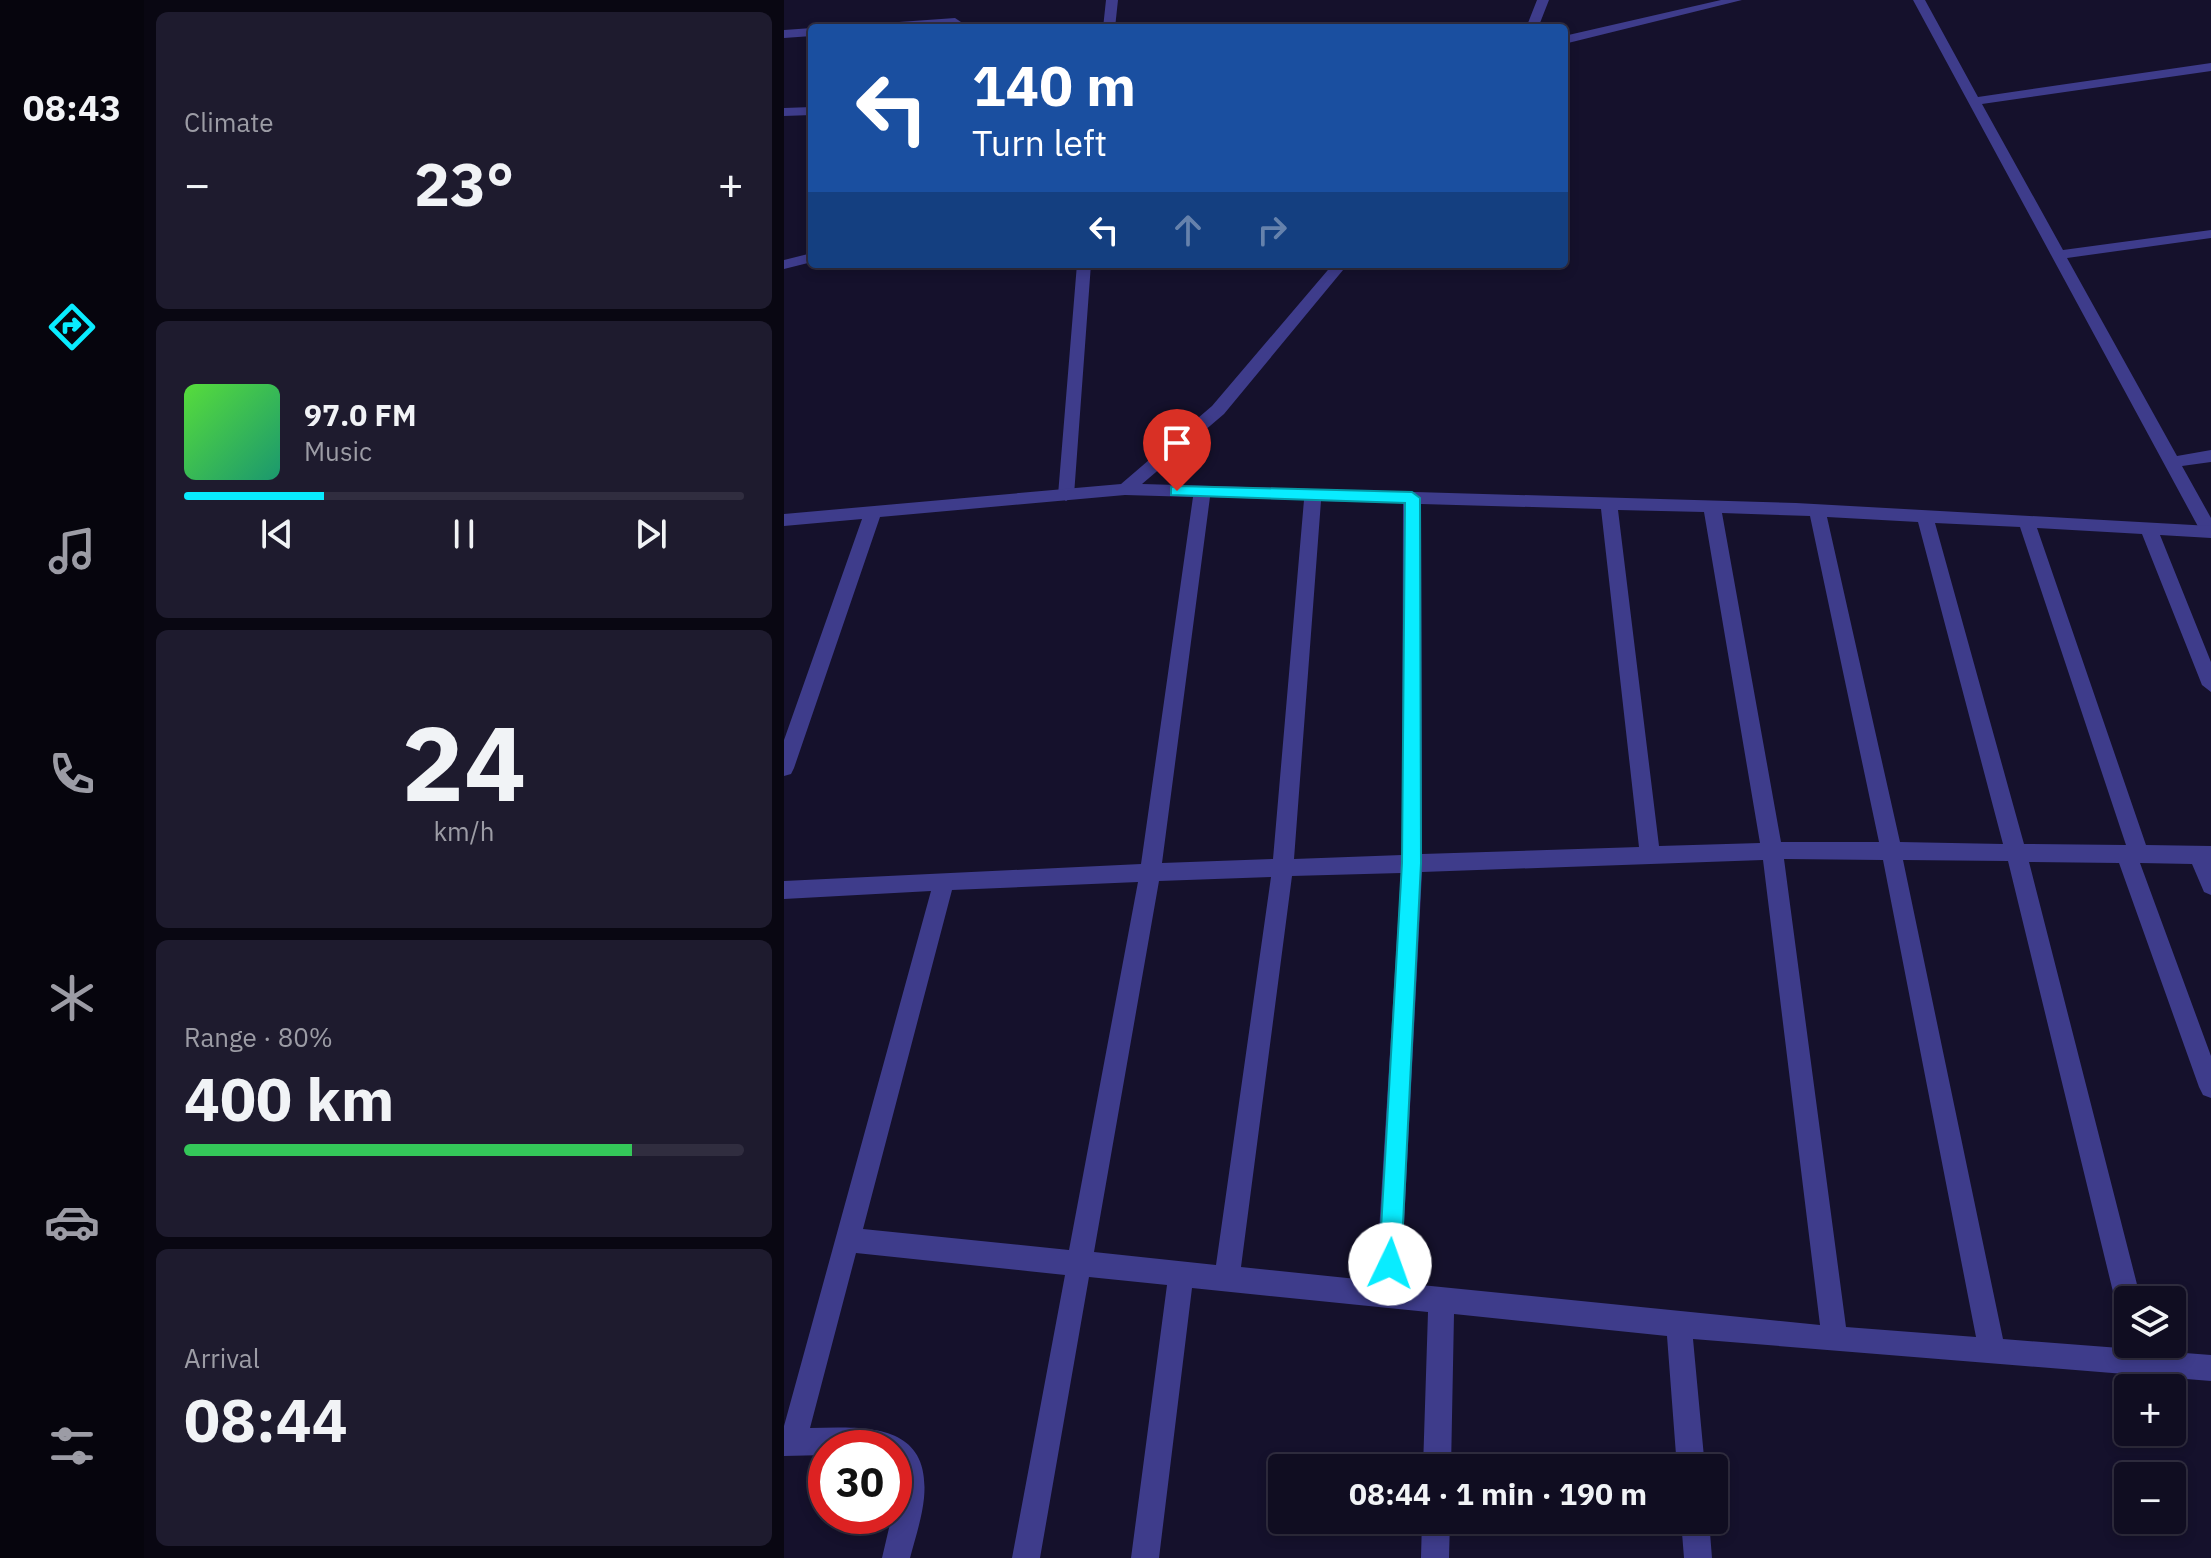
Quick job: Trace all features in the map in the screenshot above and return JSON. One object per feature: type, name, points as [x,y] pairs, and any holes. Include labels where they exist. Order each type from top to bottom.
[{"type":"street","points":[[1109,24],[1112,0]]},
{"type":"street","points":[[1534,24],[1543,0]]},
{"type":"street","points":[[1568,39],[1736,0]]},
{"type":"street","points":[[1919,0],[2211,532]]},
{"type":"street","points":[[927,24],[955,22]]},
{"type":"street","points":[[784,34],[808,32]]},
{"type":"street","points":[[1974,101],[2211,67]]},
{"type":"street","points":[[784,112],[808,111]]},
{"type":"street","points":[[2059,255],[2211,234]]},
{"type":"street","points":[[784,265],[808,258]]},
{"type":"street","points":[[1066,495],[1084,268]]},
{"type":"street","points":[[1125,489],[1218,410],[1338,268]]},
{"type":"street","points":[[2173,462],[2211,456]]},
{"type":"street","points":[[784,520],[1125,489],[1817,510],[2211,532]]},
{"type":"street","points":[[1026,1558],[1150,873],[1202,492]]},
{"type":"street","points":[[1227,1279],[1283,868],[1313,495]]},
{"type":"street","points":[[1388,1295],[1412,863],[1412,498]]},
{"type":"street","points":[[1609,503],[1650,855]]},
{"type":"street","points":[[1712,506],[1772,851],[1835,1339]]},
{"type":"street","points":[[1817,510],[1891,850],[1992,1351]]},
{"type":"street","points":[[784,768],[873,512]]},
{"type":"street","points":[[1925,516],[2016,852],[2124,1286]]},
{"type":"street","points":[[2026,521],[2132,854],[2211,1087]]},
{"type":"street","points":[[2148,528],[2211,685]]},
{"type":"street","points":[[784,890],[1412,863],[1891,850],[2205,855],[2211,886]]},
{"type":"street","points":[[808,1442],[788,1442],[847,1240],[944,882]]},
{"type":"street","points":[[847,1240],[1835,1339],[1992,1351],[2114,1353]]},
{"type":"street","points":[[1145,1558],[1181,1274]]},
{"type":"street","points":[[1437,1454],[1441,1300]]},
{"type":"street","points":[[1679,1323],[1690,1454]]},
{"type":"street","points":[[2165,1358],[2211,1368]]},
{"type":"street","points":[[896,1558],[902,1534]]},
{"type":"street","points":[[1435,1558],[1436,1534]]},
{"type":"street","points":[[1696,1534],[1698,1558]]},
{"type":"route","points":[[1177,491],[1412,498],[1412,863],[1390,1264]]}]
